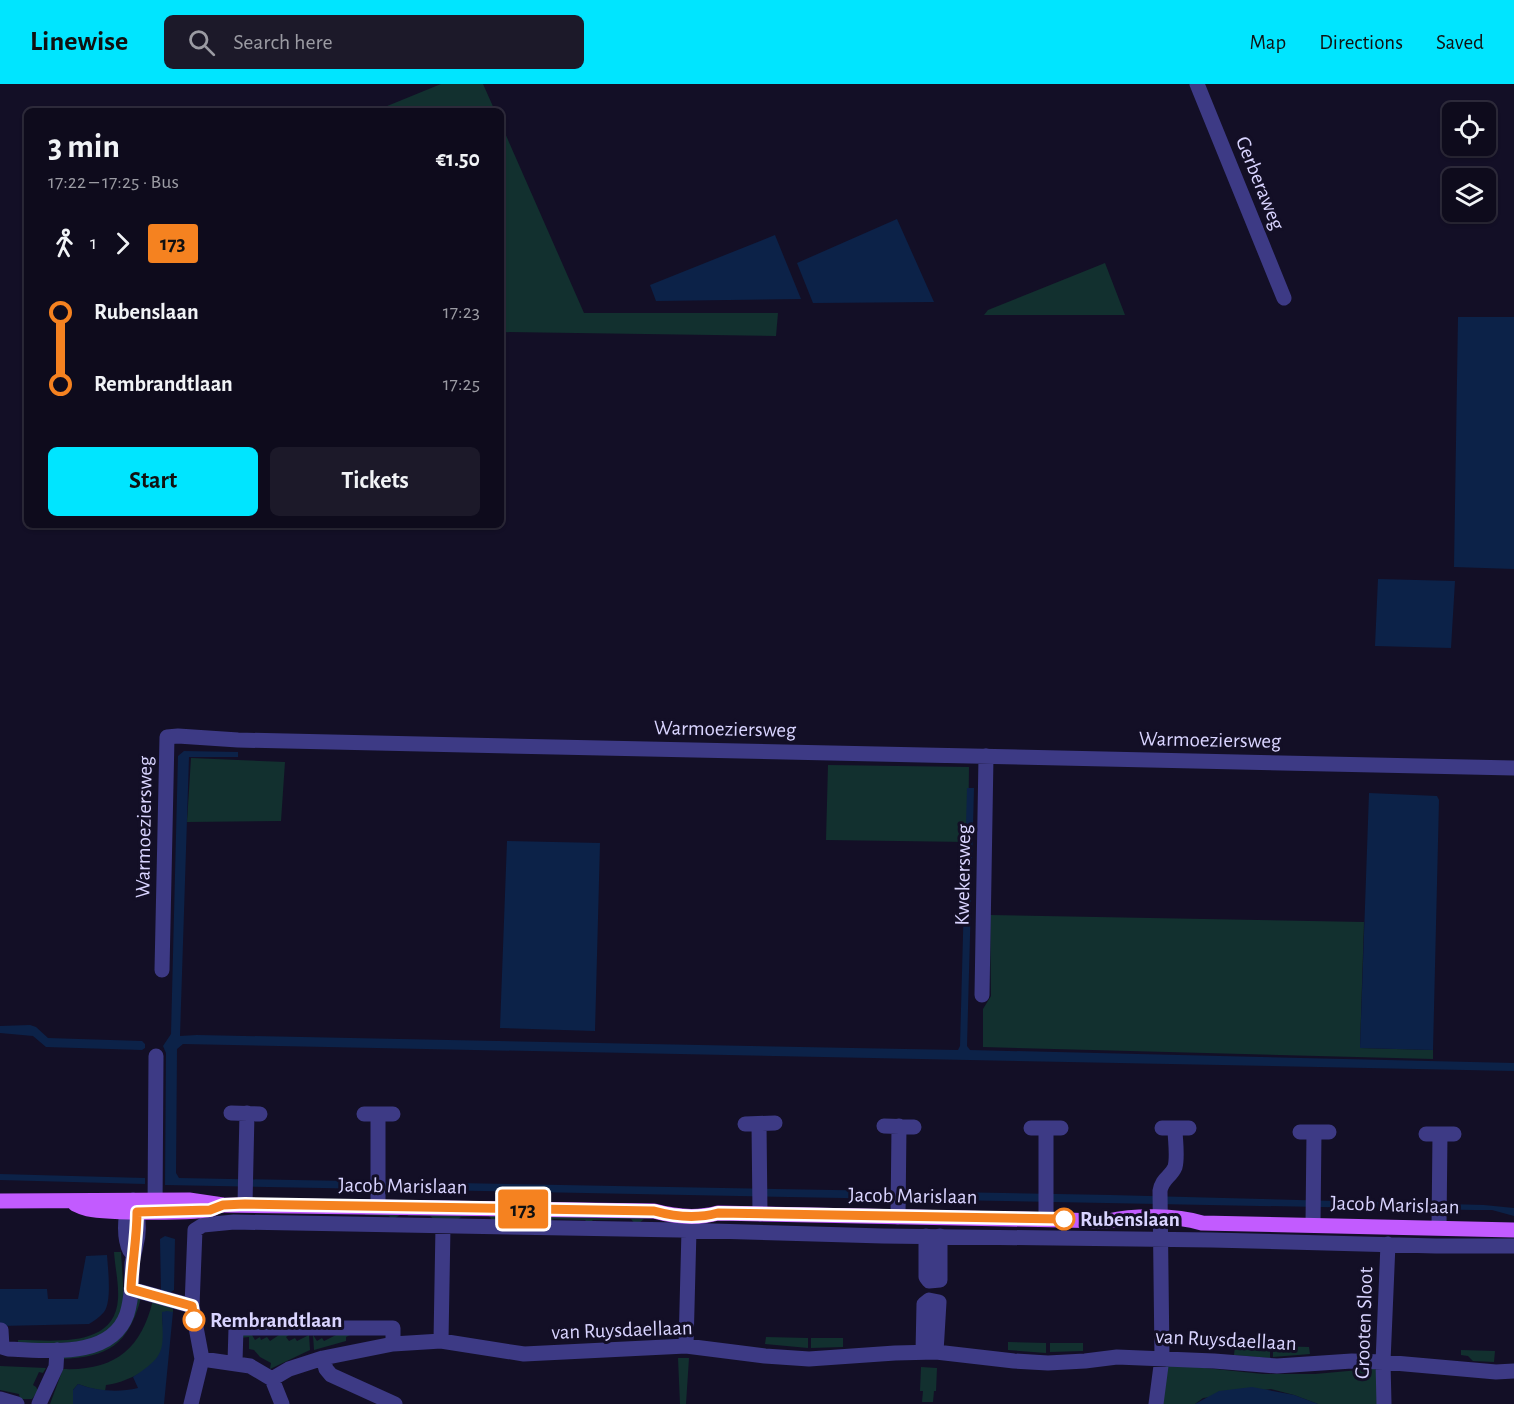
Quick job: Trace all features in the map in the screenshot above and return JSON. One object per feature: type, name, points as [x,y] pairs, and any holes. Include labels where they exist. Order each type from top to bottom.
[{"type":"main road","name":"Jacob Marislaan","points":[[0,1201],[69,1202],[87,1199],[132,1207],[155,1205],[210,1210],[223,1205],[378,1193],[654,1211],[702,1217],[760,1199],[1045,1205],[1108,1221],[1124,1218],[1161,1224],[1189,1219],[1202,1223],[1314,1220],[1439,1221],[1514,1230]]},
{"type":"street","name":"Gerberaweg","points":[[1197,84],[1284,298]]},
{"type":"street","name":"Warmoeziersweg","points":[[162,970],[167,737],[1514,768]]},
{"type":"street","name":"Kwekersweg","points":[[982,995],[986,756]]},
{"type":"street","points":[[155,1205],[156,1056]]},
{"type":"street","points":[[231,1113],[254,1113],[245,1181],[245,1204]]},
{"type":"street","points":[[378,1114],[378,1193]]},
{"type":"street","points":[[760,1199],[752,1124],[775,1123]]},
{"type":"street","points":[[899,1126],[899,1202]]},
{"type":"street","points":[[1045,1205],[1046,1128]]},
{"type":"street","points":[[1156,1404],[1161,1358],[1160,1191],[1162,1182],[1174,1170],[1176,1163],[1175,1128]]},
{"type":"street","points":[[1314,1132],[1314,1220]]},
{"type":"street","points":[[1439,1221],[1440,1134]]},
{"type":"street","points":[[2,1330],[2,1347],[57,1350],[92,1347],[106,1340],[119,1328],[126,1316],[131,1289],[133,1256],[127,1244],[132,1207]]},
{"type":"street","points":[[191,1404],[202,1359],[192,1306],[195,1230],[203,1225],[234,1222],[933,1236],[1161,1224],[1388,1244],[1514,1246]]},
{"type":"street","points":[[441,1341],[443,1226]]},
{"type":"street","points":[[686,1346],[689,1230]]},
{"type":"street","name":"Grooten Sloot","points":[[1384,1404],[1383,1362],[1388,1244]]},
{"type":"street","points":[[131,1289],[192,1306]]},
{"type":"street","points":[[235,1362],[236,1328],[393,1328],[393,1344]]},
{"type":"street","name":"van Ruysdaellaan","points":[[272,1378],[323,1358],[393,1344],[441,1341],[524,1354],[686,1346],[809,1359],[930,1352],[1048,1363],[1117,1357],[1277,1366],[1352,1361],[1496,1372],[1514,1371]]},
{"type":"street","points":[[39,1404],[56,1367],[57,1350]]},
{"type":"street","points":[[323,1358],[326,1369],[331,1375],[395,1404]]},
{"type":"street","points":[[202,1359],[235,1362],[261,1370],[272,1378],[282,1404]]},
{"type":"street","points":[[0,1399],[17,1404]]},
{"type":"green space","points":[[441,84],[483,84],[494,108],[382,108]]},
{"type":"green space","points":[[504,131],[584,313],[778,313],[776,336],[504,332]]},
{"type":"green space","points":[[1105,263],[1125,315],[984,315],[988,310]]},
{"type":"green space","points":[[191,758],[285,762],[281,821],[187,822]]},
{"type":"green space","points":[[828,765],[969,767],[968,842],[826,840]]},
{"type":"green space","points":[[990,915],[1364,922],[1360,1048],[1433,1050],[1433,1059],[983,1047],[983,1009],[991,996]]},
{"type":"green space","points":[[365,1212],[655,1217],[655,1219],[644,1219],[638,1224],[631,1219],[593,1220],[589,1224],[585,1220],[554,1219],[546,1223],[543,1219],[500,1218],[495,1224],[489,1216],[461,1217],[455,1222],[436,1221],[430,1216],[400,1215],[392,1220],[389,1216],[365,1215]]},
{"type":"green space","points":[[114,1252],[121,1252],[124,1299],[121,1314],[112,1327],[90,1342],[18,1344],[18,1340],[48,1341],[80,1338],[94,1334],[106,1326],[114,1315],[118,1299]]},
{"type":"green space","points":[[134,1297],[141,1298],[136,1314],[123,1337],[114,1345],[92,1355],[61,1359],[68,1355],[100,1350]]},
{"type":"green space","points":[[153,1300],[173,1307],[173,1312],[162,1313],[164,1337],[159,1358],[138,1374],[106,1385],[105,1391],[78,1384],[73,1390],[73,1404],[50,1404],[63,1369],[81,1369],[111,1361],[133,1344],[148,1317]]},
{"type":"green space","points":[[240,1333],[252,1335],[255,1340],[267,1337],[270,1341],[282,1333],[292,1333],[286,1337],[289,1341],[295,1338],[297,1341],[309,1335],[310,1350],[270,1369],[271,1363],[260,1357],[254,1350],[249,1349],[249,1337],[239,1338]]},
{"type":"green space","points":[[352,1334],[346,1337],[346,1341],[314,1350],[313,1335],[317,1341],[322,1338],[324,1341],[336,1335]]},
{"type":"green space","points":[[766,1337],[808,1338],[808,1348],[765,1344]]},
{"type":"green space","points":[[811,1338],[843,1338],[843,1347],[811,1348]]},
{"type":"green space","points":[[1008,1342],[1046,1343],[1046,1353],[1008,1350]]},
{"type":"green space","points":[[1050,1343],[1083,1343],[1083,1351],[1050,1352]]},
{"type":"green space","points":[[1235,1346],[1270,1347],[1270,1358],[1234,1355]]},
{"type":"green space","points":[[1273,1346],[1309,1347],[1310,1354],[1273,1357]]},
{"type":"green space","points":[[1461,1350],[1495,1351],[1494,1362],[1473,1361],[1468,1356],[1461,1355]]},
{"type":"green space","points":[[678,1358],[689,1358],[686,1404],[680,1404]]},
{"type":"green space","points":[[1166,1364],[1263,1374],[1315,1374],[1359,1370],[1361,1366],[1373,1367],[1377,1371],[1380,1404],[1318,1404],[1271,1389],[1203,1398],[1195,1404],[1160,1404]]},
{"type":"green space","points":[[0,1366],[46,1368],[43,1373],[39,1372],[33,1385],[38,1391],[32,1399],[20,1399],[19,1394],[0,1390]]},
{"type":"green space","points":[[921,1367],[937,1368],[933,1402],[922,1402]]},
{"type":"water","points":[[897,219],[934,302],[813,303],[797,263]]},
{"type":"water","points":[[775,235],[801,299],[656,301],[650,285]]},
{"type":"water","points":[[1458,317],[1514,317],[1514,569],[1454,567]]},
{"type":"water","points":[[1378,579],[1455,581],[1451,648],[1375,646]]},
{"type":"water","points":[[184,751],[238,752],[238,757],[189,757],[180,1036],[958,1050],[960,1046],[967,788],[974,788],[967,1046],[970,1050],[1514,1063],[1514,1071],[183,1044],[177,1049],[176,1173],[179,1178],[1111,1195],[1484,1205],[1514,1208],[1514,1216],[1492,1210],[165,1185],[166,1053],[163,1046],[171,1034],[178,756]]},
{"type":"water","points":[[1369,793],[1437,796],[1439,800],[1433,1050],[1360,1048]]},
{"type":"water","points":[[507,841],[600,843],[595,1031],[500,1028]]},
{"type":"water","points":[[30,1025],[36,1027],[48,1038],[142,1041],[145,1048],[142,1050],[46,1047],[33,1036],[0,1033],[0,1026]]},
{"type":"water","points":[[0,1174],[145,1178],[145,1184],[0,1180]]},
{"type":"water","points":[[165,1236],[175,1239],[174,1290],[171,1292],[161,1290],[160,1239]]},
{"type":"water","points":[[107,1255],[108,1301],[104,1312],[93,1322],[89,1324],[0,1326],[0,1289],[47,1289],[48,1299],[78,1299],[86,1256]]},
{"type":"water","points":[[162,1312],[173,1312],[164,1404],[73,1404],[73,1390],[78,1384],[108,1390],[138,1388],[133,1377],[152,1363],[161,1350]]},
{"type":"water","points":[[1252,1387],[1294,1395],[1318,1404],[1195,1404],[1219,1391]]},
{"type":"bus line","name":"173","points":[[194,1320],[192,1306],[131,1289],[133,1256],[137,1244],[137,1212],[210,1210],[223,1205],[245,1204],[654,1211],[691,1217],[718,1213],[1064,1219]]},
{"type":"place","name":"Rubenslaan","points":[[1064,1219]]},
{"type":"place","name":"Rembrandtlaan","points":[[194,1320]]}]
